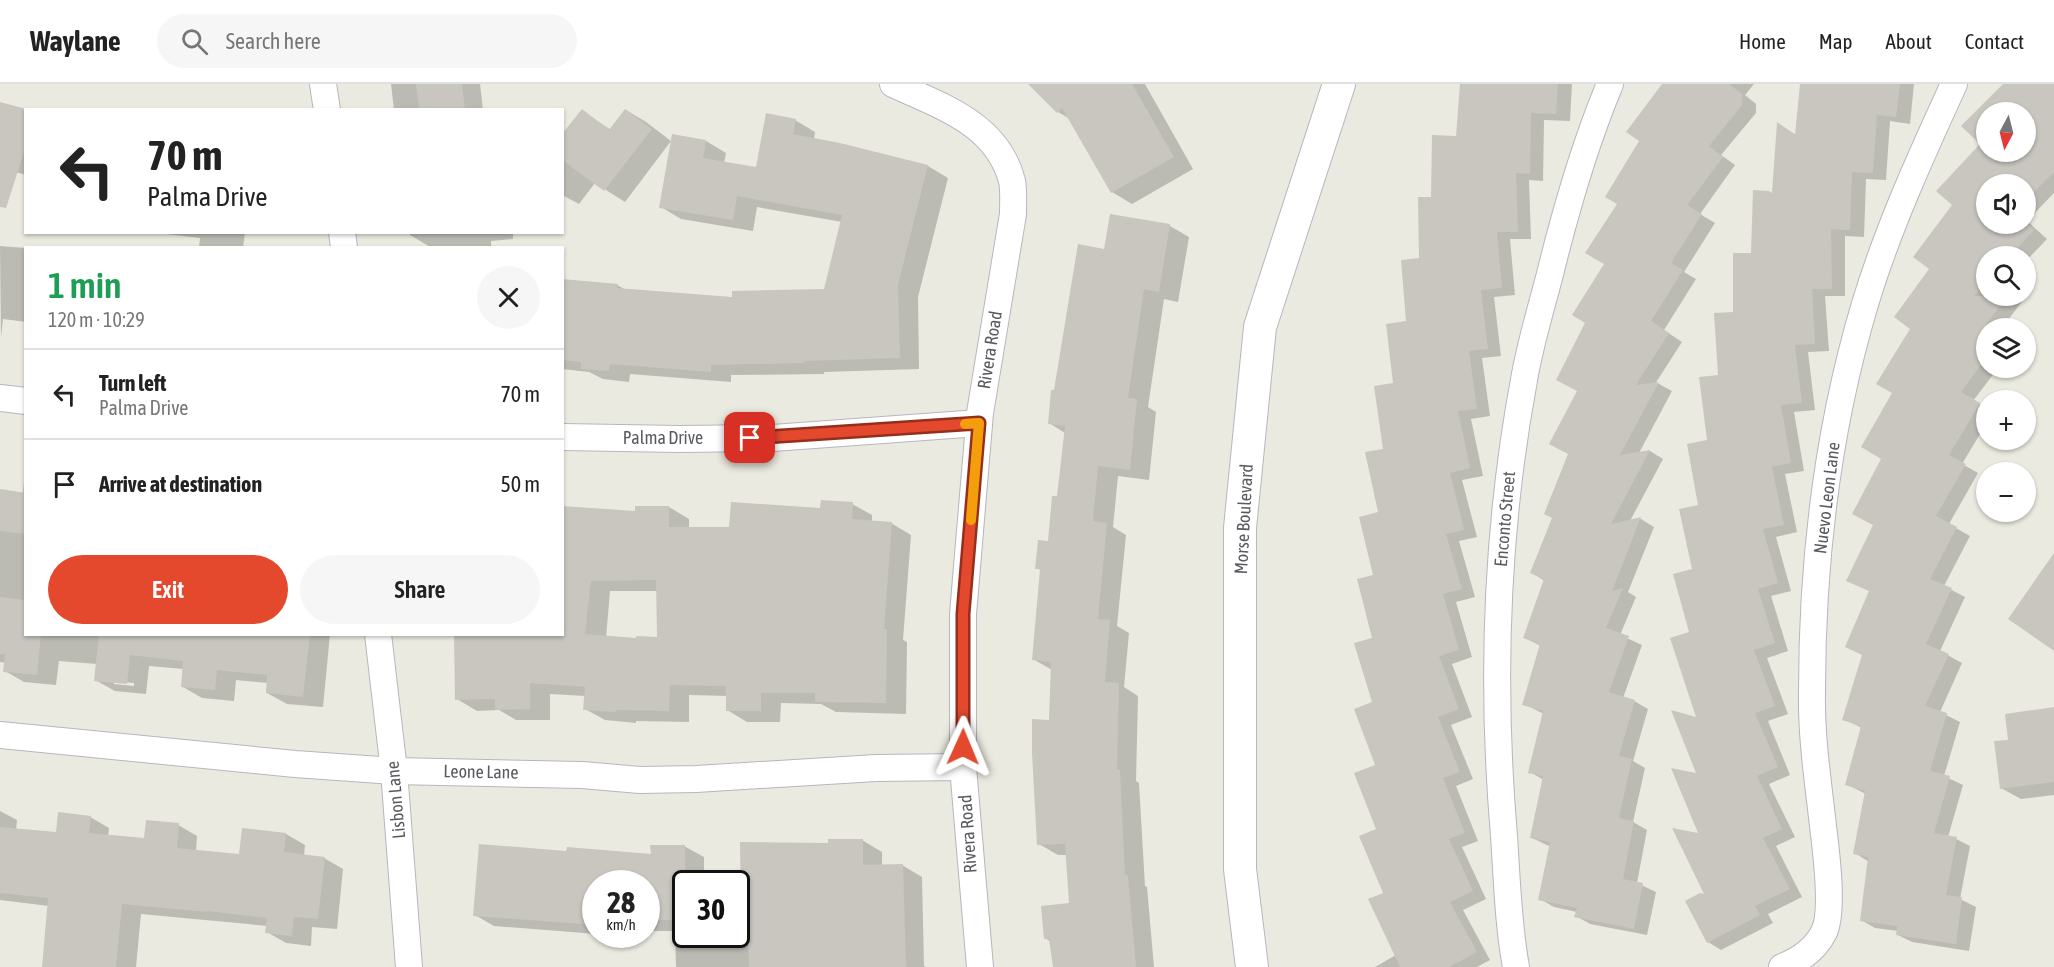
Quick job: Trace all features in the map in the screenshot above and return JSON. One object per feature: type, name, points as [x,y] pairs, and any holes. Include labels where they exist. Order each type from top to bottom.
[{"type":"street","points":[[322,84],[327,108]]},
{"type":"street","name":"Rivera Road","points":[[893,84],[963,116],[985,133],[1003,159],[1012,182],[1013,214],[979,423],[963,614],[963,767],[980,967]]},
{"type":"street","name":"Morse Boulevard","points":[[1252,967],[1239,869],[1240,528],[1260,327],[1339,84]]},
{"type":"street","name":"Enconto Street","points":[[1516,967],[1498,766],[1497,637],[1501,555],[1511,462],[1524,378],[1571,190],[1610,84]]},
{"type":"street","name":"Nuevo Leon Lane","points":[[1782,967],[1808,954],[1825,931],[1829,873],[1815,752],[1812,694],[1813,626],[1829,460],[1847,372],[1866,303],[1901,203],[1954,84]]},
{"type":"street","points":[[0,398],[24,400]]},
{"type":"street","name":"Palma Drive","points":[[564,437],[773,438],[979,423]]},
{"type":"street","name":"Lisbon Lane","points":[[378,636],[394,771],[409,967]]},
{"type":"street","name":"Leone Lane","points":[[0,735],[284,763],[394,771],[582,775],[640,780],[876,768],[963,767]]},
{"type":"building","points":[[416,84],[462,84],[465,108],[419,108]]},
{"type":"building","points":[[1028,84],[1132,84],[1174,157],[1111,193],[1062,108],[1057,113]]},
{"type":"building","points":[[1460,84],[1558,84],[1556,114],[1531,113],[1530,174],[1516,173],[1518,232],[1497,232],[1502,288],[1481,290],[1488,349],[1469,351],[1477,409],[1458,411],[1470,468],[1450,473],[1464,530],[1446,534],[1462,589],[1443,594],[1459,650],[1439,656],[1459,709],[1438,717],[1460,772],[1443,778],[1465,833],[1449,839],[1473,891],[1450,902],[1477,952],[1449,967],[1400,967],[1368,899],[1383,893],[1359,836],[1376,829],[1354,773],[1375,765],[1354,709],[1372,702],[1354,643],[1372,638],[1357,579],[1373,575],[1359,517],[1378,512],[1365,452],[1383,449],[1374,386],[1393,383],[1386,324],[1406,321],[1401,260],[1419,258],[1418,197],[1431,197],[1432,135],[1456,136]]},
{"type":"building","points":[[1662,84],[1729,84],[1742,94],[1742,105],[1709,146],[1723,157],[1687,205],[1702,214],[1671,263],[1683,270],[1651,321],[1669,333],[1636,385],[1659,382],[1620,455],[1650,450],[1611,524],[1641,517],[1612,591],[1623,588],[1606,628],[1629,636],[1609,692],[1635,700],[1619,756],[1632,759],[1619,818],[1634,821],[1623,879],[1643,883],[1634,929],[1574,917],[1577,908],[1538,900],[1550,842],[1530,838],[1543,776],[1528,773],[1543,711],[1522,705],[1540,644],[1523,638],[1544,579],[1530,573],[1552,518],[1544,514],[1568,454],[1549,444],[1577,391],[1556,380],[1585,323],[1572,315],[1604,264],[1585,253],[1617,204],[1605,197],[1639,141],[1626,132]]},
{"type":"building","points":[[1800,84],[1900,84],[1896,117],[1877,115],[1873,173],[1852,172],[1850,230],[1831,229],[1832,289],[1812,289],[1815,344],[1795,345],[1802,403],[1781,405],[1791,463],[1772,467],[1784,525],[1763,529],[1778,583],[1758,589],[1775,643],[1754,650],[1775,706],[1755,713],[1778,767],[1757,776],[1782,829],[1763,838],[1790,889],[1755,906],[1760,915],[1707,943],[1685,901],[1700,893],[1704,894],[1672,828],[1698,833],[1671,768],[1696,773],[1671,710],[1696,717],[1670,638],[1689,632],[1673,574],[1692,569],[1679,509],[1698,505],[1687,444],[1707,440],[1699,377],[1718,375],[1714,313],[1733,312],[1733,253],[1751,253],[1753,190],[1772,193],[1777,122],[1795,135]]},
{"type":"building","points":[[2003,84],[2054,84],[2054,172],[2036,190],[2036,174],[1976,174],[1976,234],[2030,234],[2019,246],[1976,246],[1976,294],[1974,296],[1976,296],[1976,306],[2000,306],[1991,318],[1976,318],[1976,372],[1961,392],[1976,401],[1976,410],[1949,455],[1966,464],[1936,516],[1957,527],[1930,579],[1952,588],[1926,644],[1949,654],[1925,706],[1947,713],[1930,771],[1950,776],[1934,833],[1957,837],[1946,895],[1962,897],[1956,944],[1896,935],[1897,926],[1860,921],[1868,857],[1853,854],[1865,791],[1845,785],[1861,726],[1842,720],[1862,655],[1845,647],[1869,591],[1846,581],[1873,525],[1852,514],[1881,459],[1861,447],[1892,393],[1876,384],[1910,329],[1894,317],[1929,269],[1913,257],[1952,205],[1936,191],[1976,148],[1976,162],[2036,162],[2036,102],[1985,102]]},
{"type":"building","points":[[0,102],[24,108],[24,152],[6,208],[0,207]]},
{"type":"building","points":[[582,109],[609,130],[625,109],[652,129],[604,191],[564,161],[564,132]]},
{"type":"building","points":[[1976,111],[1976,140],[1961,126]]},
{"type":"building","points":[[766,113],[796,119],[793,134],[928,165],[898,285],[900,358],[711,365],[711,372],[610,364],[609,371],[581,369],[581,362],[564,360],[564,279],[618,284],[617,288],[732,297],[732,291],[824,289],[842,215],[737,196],[733,220],[659,208],[672,134],[706,140],[703,158],[756,167]]},
{"type":"building","points":[[1110,214],[1170,224],[1159,292],[1144,289],[1128,398],[1137,399],[1130,470],[1098,466],[1093,521],[1107,523],[1098,619],[1110,620],[1105,682],[1119,683],[1117,770],[1120,770],[1125,875],[1128,875],[1136,967],[1053,967],[1049,939],[1044,939],[1041,906],[1069,903],[1065,844],[1037,845],[1032,719],[1049,720],[1051,662],[1032,660],[1040,569],[1035,569],[1038,540],[1048,541],[1052,496],[1057,496],[1065,426],[1048,424],[1051,390],[1054,390],[1078,244],[1104,249]]},
{"type":"building","points":[[0,489],[24,493],[24,534],[0,531]]},
{"type":"building","points":[[821,500],[853,502],[852,519],[892,522],[884,629],[887,629],[886,703],[815,702],[815,693],[761,693],[761,711],[726,711],[726,686],[670,685],[669,711],[616,710],[616,712],[583,710],[585,687],[530,683],[530,709],[495,710],[495,699],[455,700],[454,636],[564,636],[564,506],[635,511],[635,506],[669,506],[669,527],[729,527],[731,502],[820,508]],"holes":[[[656,580],[657,637],[636,636],[636,638],[585,634],[591,581]]]},
{"type":"building","points":[[2054,553],[2054,651],[2008,619]]},
{"type":"building","points":[[0,597],[24,600],[24,636],[41,636],[37,675],[3,672],[5,654],[0,654]]},
{"type":"building","points":[[99,636],[310,636],[303,697],[266,693],[267,675],[217,670],[215,690],[181,687],[183,661],[130,655],[127,684],[94,681]]},
{"type":"building","points":[[2054,707],[2054,782],[2000,789],[1994,741],[2008,740],[2005,714]]},
{"type":"building","points":[[58,812],[91,816],[89,833],[144,838],[146,820],[179,823],[177,848],[239,854],[242,828],[286,833],[284,852],[325,857],[318,919],[294,917],[292,936],[265,933],[267,918],[122,904],[116,967],[42,967],[48,898],[0,893],[0,827],[56,832]]},
{"type":"building","points":[[828,839],[863,839],[863,865],[903,864],[906,967],[749,967],[750,870],[740,870],[740,842],[828,843]]},
{"type":"building","points":[[479,844],[566,851],[567,847],[651,854],[650,845],[685,845],[685,870],[672,870],[672,920],[660,920],[660,870],[582,870],[582,924],[473,916]]},
{"type":"slow traffic","points":[[965,424],[979,423],[971,520]]},
{"type":"route","points":[[750,438],[979,423],[963,614],[963,747]]}]
